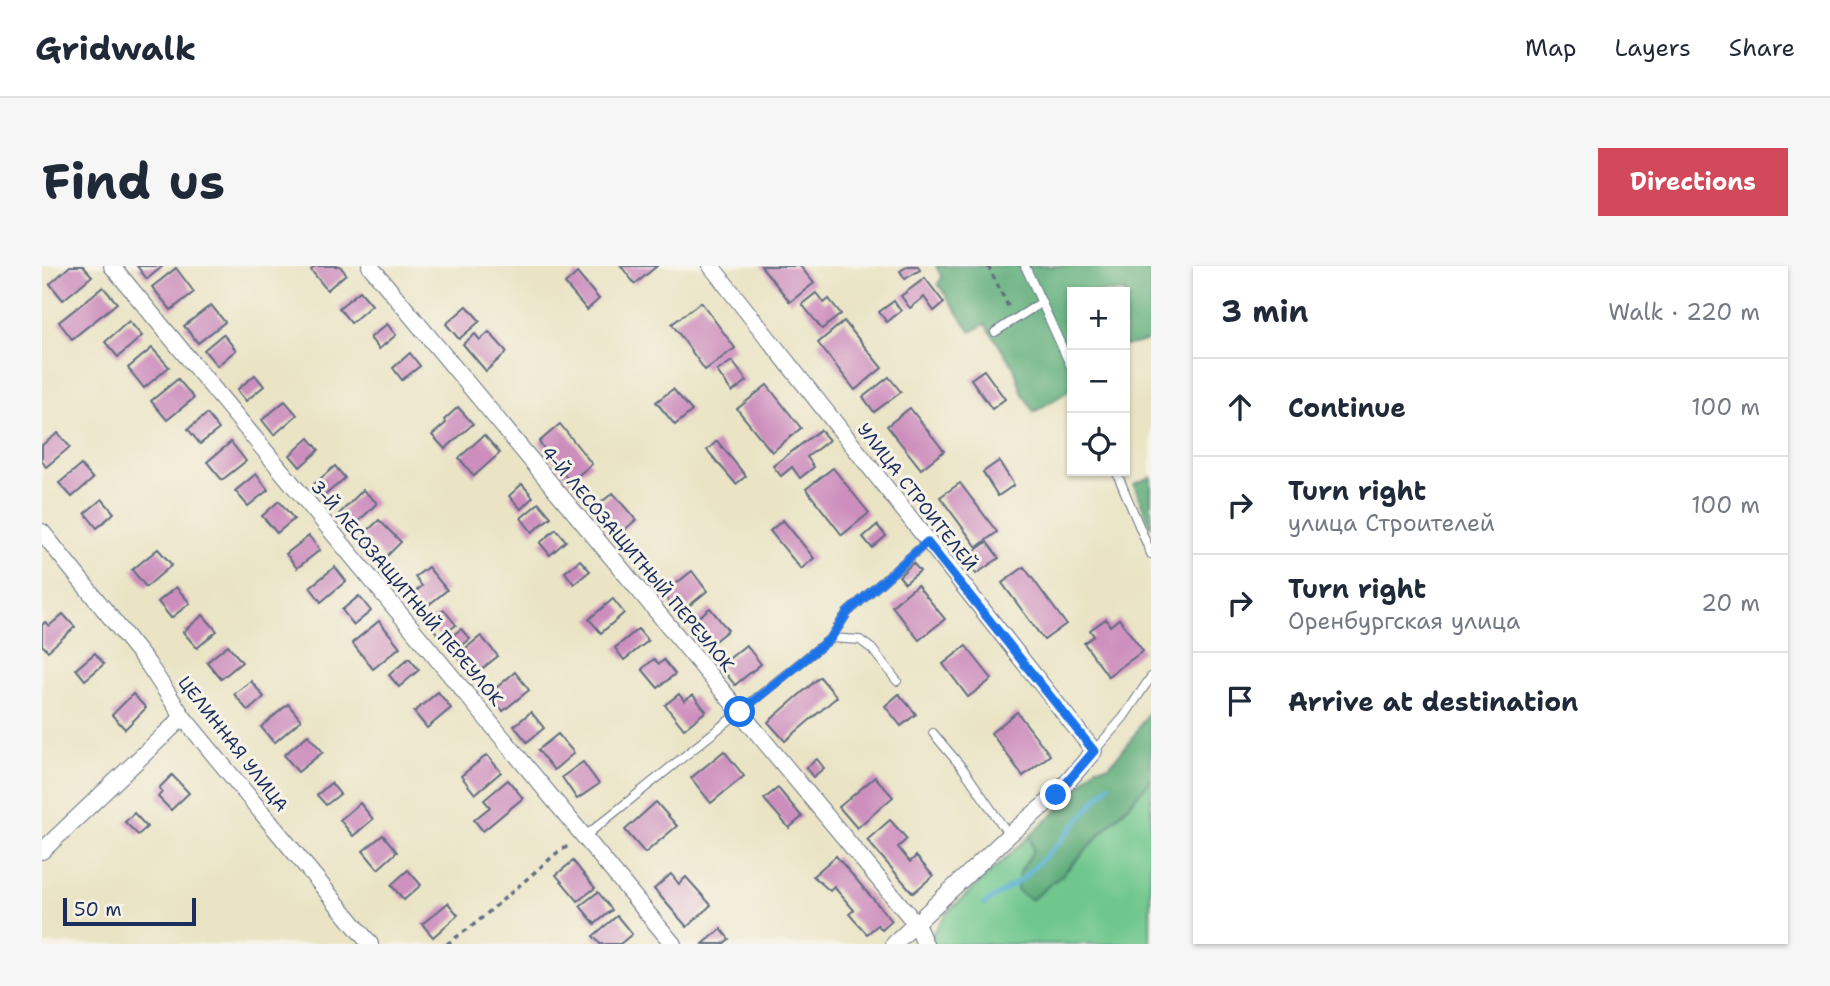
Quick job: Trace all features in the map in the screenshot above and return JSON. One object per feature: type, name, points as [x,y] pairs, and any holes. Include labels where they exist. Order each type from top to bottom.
[{"type":"street","name":"3-Й ЛЕСОЗАЩИТНЫЙ ПЕРЕУЛОК","points":[[112,266],[673,944]]},
{"type":"street","name":"4-Й ЛЕСОЗАЩИТНЫЙ ПЕРЕУЛОК","points":[[370,266],[916,924],[925,944]]},
{"type":"street","name":"УЛИЦА СТРОИТЕЛЕЙ","points":[[711,266],[1094,751]]},
{"type":"street","name":"ЦЕЛИННАЯ УЛИЦА","points":[[42,532],[148,664],[183,717],[370,944]]},
{"type":"street","points":[[42,851],[183,717]]},
{"type":"street","points":[[894,944],[1009,835],[1056,795],[1094,751]]},
{"type":"lane","points":[[1025,266],[1067,358]]},
{"type":"lane","points":[[995,332],[1042,302]]},
{"type":"lane","points":[[1118,476],[1151,554]]},
{"type":"lane","points":[[584,837],[831,638],[847,613],[927,542]]},
{"type":"lane","points":[[831,638],[860,640],[872,649],[897,681]]},
{"type":"lane","points":[[1094,751],[1123,718],[1151,677]]},
{"type":"lane","points":[[933,733],[964,770],[1009,835]]},
{"type":"path","points":[[988,266],[1014,320]]},
{"type":"path","points":[[447,944],[476,923],[558,852],[584,837]]},
{"type":"green space","points":[[936,266],[1151,266],[1151,340],[1130,345],[1130,287],[1067,287],[1067,392],[1034,412],[1022,392],[1014,368],[985,324],[971,332],[938,284],[942,277]]},
{"type":"green space","points":[[1151,477],[1151,528],[1134,484]]},
{"type":"green space","points":[[1151,708],[1151,779],[1063,874],[1031,900],[1017,890],[1019,874],[1033,851],[1030,836],[1063,805],[1096,767],[1109,766],[1131,740]]},
{"type":"green space","points":[[1151,779],[1150,944],[925,944],[947,913],[1030,836],[1033,851],[1019,874],[1032,899],[1063,874]]},
{"type":"building","points":[[70,266],[83,266],[92,276],[63,300],[50,284]]},
{"type":"building","points":[[137,266],[163,266],[147,279]]},
{"type":"building","points":[[315,266],[340,266],[346,274],[327,290],[311,270]]},
{"type":"building","points":[[621,266],[657,266],[635,284]]},
{"type":"building","points":[[761,266],[800,266],[814,283],[790,302]]},
{"type":"building","points":[[908,266],[918,266],[920,270],[905,279],[900,271]]},
{"type":"building","points":[[176,268],[194,292],[171,310],[152,287]]},
{"type":"building","points":[[577,273],[599,299],[587,310],[565,284]]},
{"type":"building","points":[[925,278],[944,303],[934,311],[924,297],[910,308],[901,296]]},
{"type":"building","points":[[103,287],[117,303],[72,339],[59,322]]},
{"type":"building","points":[[360,291],[372,305],[351,323],[339,308]]},
{"type":"building","points":[[816,293],[824,303],[829,299],[841,314],[822,329],[802,304]]},
{"type":"building","points":[[894,301],[901,311],[887,322],[879,312]]},
{"type":"building","points":[[701,302],[735,348],[705,370],[672,324]]},
{"type":"building","points":[[211,305],[225,322],[198,343],[184,326]]},
{"type":"building","points":[[467,306],[480,321],[459,339],[446,324]]},
{"type":"building","points":[[129,321],[142,336],[118,357],[105,342]]},
{"type":"building","points":[[844,321],[882,368],[855,390],[818,343]]},
{"type":"building","points":[[387,324],[396,335],[379,349],[370,338]]},
{"type":"building","points":[[489,332],[507,352],[486,371],[463,344],[475,334],[480,340]]},
{"type":"building","points":[[223,334],[236,350],[217,366],[204,350]]},
{"type":"building","points":[[152,348],[169,367],[144,388],[128,368]]},
{"type":"building","points":[[410,353],[420,366],[402,380],[393,368]]},
{"type":"building","points":[[732,361],[747,381],[732,392],[717,371]]},
{"type":"building","points":[[984,370],[1005,399],[992,409],[971,379]]},
{"type":"building","points":[[255,375],[264,386],[246,401],[237,390]]},
{"type":"building","points":[[889,377],[901,392],[874,412],[863,397]]},
{"type":"building","points":[[178,379],[194,398],[167,420],[151,401]]},
{"type":"building","points":[[767,385],[801,428],[772,452],[737,409]]},
{"type":"building","points":[[673,389],[692,411],[675,425],[656,402]]},
{"type":"building","points":[[285,401],[297,415],[274,435],[262,420]]},
{"type":"building","points":[[458,407],[473,424],[445,449],[432,435]]},
{"type":"building","points":[[910,408],[944,451],[921,469],[887,426]]},
{"type":"building","points":[[207,414],[219,429],[200,444],[188,429]]},
{"type":"building","points":[[560,424],[592,464],[570,482],[539,442]]},
{"type":"building","points":[[820,430],[829,440],[807,457],[814,467],[800,478],[792,467],[781,476],[773,466]]},
{"type":"building","points":[[58,433],[70,447],[46,467],[42,461],[42,445]]},
{"type":"building","points":[[484,435],[500,453],[474,476],[459,458]]},
{"type":"building","points":[[309,438],[319,450],[300,467],[290,455]]},
{"type":"building","points":[[717,441],[746,476],[736,484],[707,450]]},
{"type":"building","points":[[231,442],[246,461],[222,480],[207,462]]},
{"type":"building","points":[[999,461],[1014,485],[998,496],[983,472]]},
{"type":"building","points":[[81,465],[93,479],[72,497],[59,483]]},
{"type":"building","points":[[335,466],[345,478],[324,496],[314,484]]},
{"type":"building","points":[[833,468],[869,513],[842,535],[806,489]]},
{"type":"building","points":[[256,474],[268,490],[248,506],[235,491]]},
{"type":"building","points":[[960,483],[997,532],[977,547],[940,497]]},
{"type":"building","points":[[522,484],[533,497],[521,509],[509,496]]},
{"type":"building","points":[[363,490],[377,503],[353,527],[339,514]]},
{"type":"building","points":[[613,493],[636,520],[616,537],[593,509]]},
{"type":"building","points":[[102,499],[114,513],[97,528],[85,513]]},
{"type":"building","points":[[279,501],[294,519],[277,533],[262,516]]},
{"type":"building","points":[[539,503],[551,517],[532,532],[521,518]]},
{"type":"building","points":[[379,520],[401,542],[385,558],[363,535]]},
{"type":"building","points":[[783,520],[814,558],[801,569],[770,531]]},
{"type":"building","points":[[877,525],[886,536],[872,548],[863,537]]},
{"type":"building","points":[[556,529],[566,541],[550,555],[540,543]]},
{"type":"building","points":[[309,536],[320,550],[297,568],[286,554]]},
{"type":"building","points":[[987,542],[999,558],[976,574],[964,558]]},
{"type":"building","points":[[158,549],[172,565],[146,587],[132,570]]},
{"type":"building","points":[[580,560],[590,571],[574,584],[565,572]]},
{"type":"building","points":[[913,563],[920,571],[905,583],[899,576]]},
{"type":"building","points":[[335,567],[346,581],[321,602],[310,587]]},
{"type":"building","points":[[428,567],[447,590],[421,611],[409,597],[422,586],[415,577]]},
{"type":"building","points":[[1024,567],[1066,624],[1044,640],[1002,583]]},
{"type":"building","points":[[692,571],[707,591],[679,614],[663,594]]},
{"type":"building","points":[[917,585],[945,619],[919,640],[892,606]]},
{"type":"building","points":[[176,587],[190,603],[171,618],[158,602]]},
{"type":"building","points":[[359,596],[371,611],[354,625],[342,610]]},
{"type":"building","points":[[613,599],[624,613],[601,633],[589,619]]},
{"type":"building","points":[[710,608],[728,630],[707,647],[689,625]]},
{"type":"building","points":[[444,610],[456,625],[440,637],[428,622]]},
{"type":"building","points":[[63,614],[75,627],[48,651],[42,645],[42,625],[45,622],[49,626]]},
{"type":"building","points":[[203,615],[217,631],[197,648],[183,632]]},
{"type":"building","points":[[1106,619],[1110,626],[1119,619],[1143,651],[1108,676],[1084,643],[1094,636],[1090,630]]},
{"type":"building","points":[[379,621],[400,647],[373,669],[352,643]]},
{"type":"building","points":[[461,629],[470,639],[453,653],[444,642]]},
{"type":"building","points":[[638,629],[648,641],[624,660],[615,648]]},
{"type":"building","points":[[481,636],[498,656],[473,676],[456,656]]},
{"type":"building","points":[[228,645],[242,662],[221,679],[207,662]]},
{"type":"building","points":[[746,645],[761,664],[735,685],[720,666]]},
{"type":"building","points":[[966,646],[992,679],[968,697],[943,664]]},
{"type":"building","points":[[95,653],[104,664],[85,680],[76,669]]},
{"type":"building","points":[[409,658],[419,670],[399,687],[389,675]]},
{"type":"building","points":[[654,659],[659,664],[664,660],[675,674],[658,688],[642,669]]},
{"type":"building","points":[[515,672],[529,690],[503,711],[489,694]]},
{"type":"building","points":[[820,677],[837,697],[785,741],[768,722]]},
{"type":"building","points":[[251,681],[264,697],[248,711],[234,694]]},
{"type":"building","points":[[438,692],[451,708],[427,728],[414,712]]},
{"type":"building","points":[[133,694],[146,708],[125,729],[112,715]]},
{"type":"building","points":[[679,694],[684,701],[693,695],[706,711],[684,729],[665,705]]},
{"type":"building","points":[[899,694],[916,714],[901,726],[885,706]]},
{"type":"building","points":[[288,704],[301,720],[274,743],[261,727]]},
{"type":"building","points":[[531,712],[544,728],[527,742],[514,726]]},
{"type":"building","points":[[1017,712],[1050,755],[1023,776],[991,733]]},
{"type":"building","points":[[558,734],[574,753],[554,770],[538,750]]},
{"type":"building","points":[[308,735],[323,752],[298,772],[284,755]]},
{"type":"building","points":[[724,751],[744,776],[711,803],[691,778]]},
{"type":"building","points":[[487,755],[501,772],[475,794],[461,776]]},
{"type":"building","points":[[817,759],[824,768],[813,777],[806,768]]},
{"type":"building","points":[[583,762],[599,784],[577,799],[562,777]]},
{"type":"building","points":[[172,775],[189,793],[171,810],[158,797],[162,792],[159,788]]},
{"type":"building","points":[[875,777],[893,797],[857,828],[839,807]]},
{"type":"building","points":[[508,780],[523,798],[483,831],[474,820],[490,807],[484,800]]},
{"type":"building","points":[[331,783],[340,794],[326,805],[317,795]]},
{"type":"building","points":[[778,788],[802,817],[789,828],[764,799]]},
{"type":"building","points":[[656,802],[677,826],[645,853],[625,830]]},
{"type":"building","points":[[360,803],[373,819],[353,836],[340,820]]},
{"type":"building","points":[[134,813],[147,827],[138,835],[125,822]]},
{"type":"building","points":[[890,820],[907,839],[898,847],[910,862],[916,856],[933,876],[913,893],[867,840]]},
{"type":"building","points":[[383,835],[397,852],[378,869],[363,851]]},
{"type":"building","points":[[836,856],[892,921],[882,930],[878,925],[867,934],[849,914],[854,910],[834,887],[830,891],[813,876]]},
{"type":"building","points":[[573,861],[595,888],[578,901],[556,875]]},
{"type":"building","points":[[408,870],[421,885],[404,900],[391,885]]},
{"type":"building","points":[[671,874],[679,884],[686,877],[711,905],[687,927],[654,889]]},
{"type":"building","points":[[598,892],[612,910],[595,924],[580,906]]},
{"type":"building","points":[[448,903],[458,915],[433,937],[422,924]]},
{"type":"building","points":[[617,916],[632,934],[620,944],[600,944],[593,936]]},
{"type":"building","points":[[721,929],[729,939],[723,944],[703,944]]},
{"type":"waterway","points":[[984,904],[1022,879],[1059,843],[1109,785]]},
{"type":"route","points":[[740,712],[831,638],[847,613],[927,542],[1094,751],[1056,795]]}]
